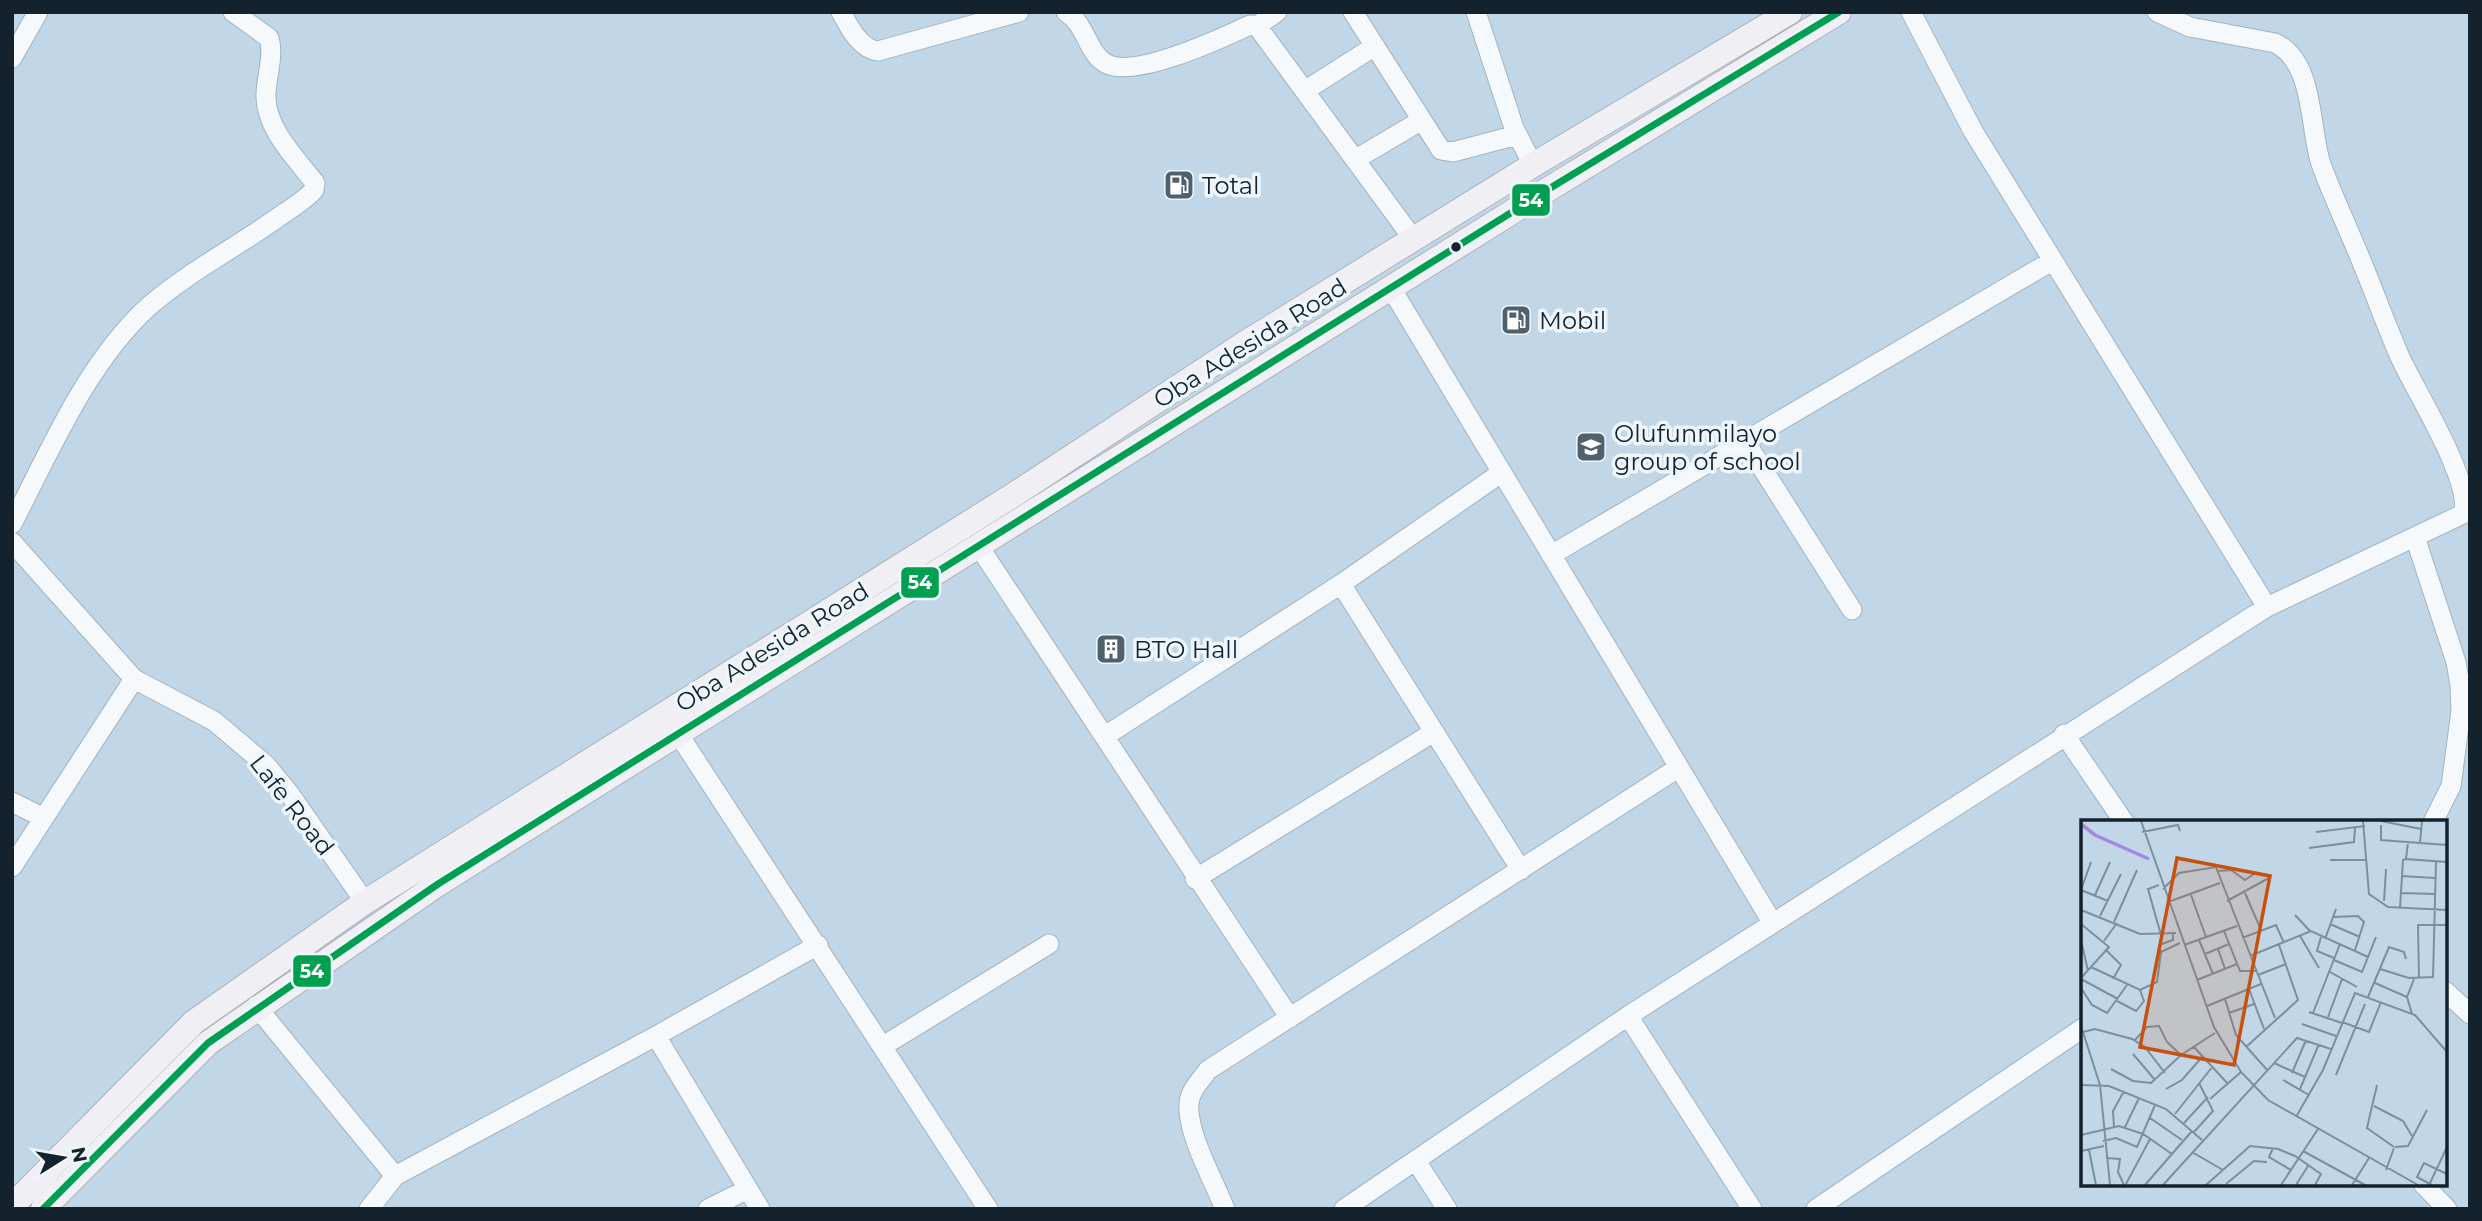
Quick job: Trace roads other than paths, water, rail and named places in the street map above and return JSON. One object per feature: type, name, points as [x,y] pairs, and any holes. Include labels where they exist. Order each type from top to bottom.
[{"type":"main road","name":"Oba Adesida Road","points":[[12,1206],[194,1022],[365,902],[633,749],[1242,345],[1533,165],[1790,12]]},
{"type":"main road","points":[[43,1209],[171,1077],[208,1043],[256,1006],[633,749],[679,735],[978,545],[1839,12]]},
{"type":"main road","points":[[1015,494],[1029,515]]},
{"type":"street","points":[[12,58],[38,12]]},
{"type":"street","points":[[12,524],[76,404],[104,358],[129,326],[170,290],[242,244],[314,190],[315,183],[281,138],[268,115],[266,103],[269,38],[233,12]]},
{"type":"street","points":[[841,12],[862,44],[870,50],[878,51],[1019,12]]},
{"type":"street","points":[[1066,12],[1081,26],[1097,56],[1106,64],[1117,67],[1143,64],[1194,50],[1250,25],[1257,26],[1277,12]]},
{"type":"street","points":[[1353,12],[1422,120],[1447,153],[1517,135]]},
{"type":"street","points":[[1476,12],[1517,135],[1533,165]]},
{"type":"street","points":[[1911,12],[1973,131],[2267,607]]},
{"type":"street","points":[[1344,1209],[1628,1016],[1772,922],[2063,734],[2267,607],[2463,514],[2465,498],[2431,413],[2400,357],[2322,166],[2301,74],[2285,48],[2275,43],[2190,27],[2157,12]]},
{"type":"street","points":[[1257,26],[1414,240]]},
{"type":"street","points":[[1306,90],[1375,46]]},
{"type":"street","points":[[1356,159],[1422,120]]},
{"type":"street","points":[[1551,555],[2052,261]]},
{"type":"street","points":[[1391,288],[1772,922]]},
{"type":"street","points":[[1745,441],[1852,610]]},
{"type":"street","points":[[1105,736],[1341,584],[1501,473]]},
{"type":"street","points":[[2415,537],[2456,662],[2460,685],[2461,711],[2451,786],[2434,820]]},
{"type":"street","points":[[12,542],[134,679],[12,867]]},
{"type":"street","points":[[978,545],[1105,736],[1195,879],[1290,1018]]},
{"type":"street","points":[[1341,584],[1521,870]]},
{"type":"street","name":"Lafe Road","points":[[134,679],[214,721],[266,765],[289,793],[365,902]]},
{"type":"street","points":[[1195,879],[1434,732]]},
{"type":"street","points":[[2063,734],[2123,820]]},
{"type":"street","points":[[679,735],[988,1209]]},
{"type":"street","points":[[1225,1209],[1192,1129],[1189,1104],[1193,1090],[1208,1070],[1678,768]]},
{"type":"street","points":[[12,802],[44,818]]},
{"type":"street","points":[[884,1046],[1049,944]]},
{"type":"street","points":[[369,1209],[395,1175],[656,1037],[818,945]]},
{"type":"street","points":[[2447,992],[2470,1014]]},
{"type":"street","points":[[256,1006],[395,1175]]},
{"type":"street","points":[[1628,1016],[1752,1209]]},
{"type":"street","points":[[1816,1209],[2081,1029]]},
{"type":"street","points":[[656,1037],[760,1209]]},
{"type":"street","points":[[1416,1161],[1447,1209]]},
{"type":"street","points":[[2425,1186],[2447,1209]]},
{"type":"street","points":[[708,1209],[748,1189]]},
{"type":"place","name":"Total","points":[[1179,185]]},
{"type":"place","name":"Mobil","points":[[1516,320]]},
{"type":"place","name":"Olufunmilayo group of school","points":[[1591,447]]},
{"type":"place","name":"BTO Hall","points":[[1111,649]]}]
